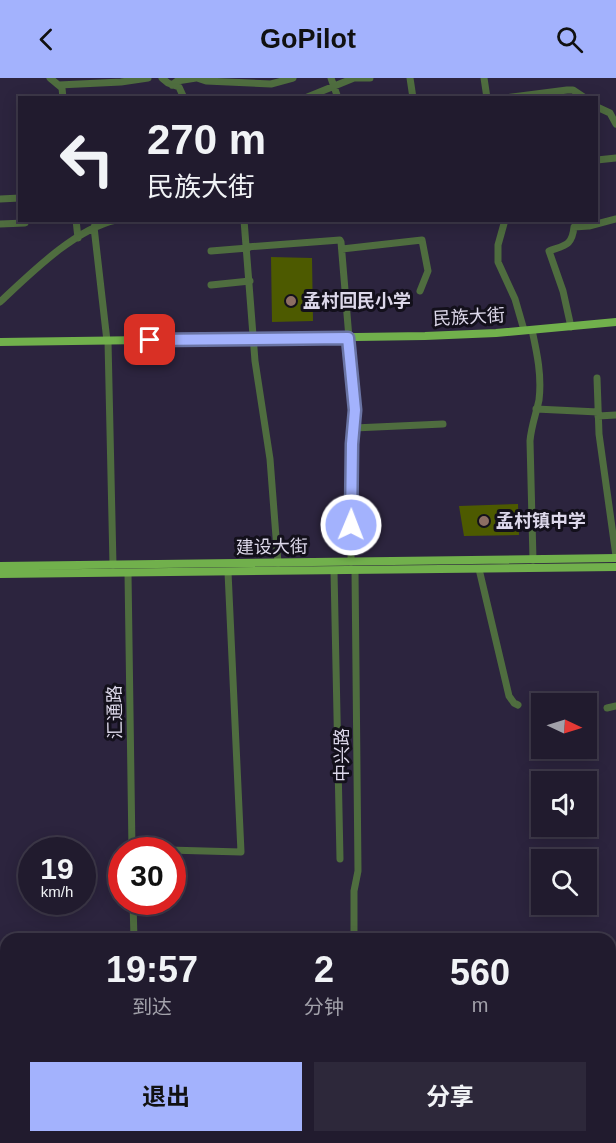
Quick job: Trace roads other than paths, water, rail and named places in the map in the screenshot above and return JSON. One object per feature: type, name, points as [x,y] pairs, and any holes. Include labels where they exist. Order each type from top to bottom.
[{"type":"main road","name":"民族大街","points":[[0,342],[425,336],[616,322]]},
{"type":"main road","name":"建设大街","points":[[0,574],[334,571],[353,566],[616,557]]},
{"type":"main road","name":"建设大街","points":[[0,566],[278,563],[479,569],[616,567]]},
{"type":"street","points":[[50,78],[59,85],[62,96]]},
{"type":"street","points":[[59,85],[121,82],[148,78]]},
{"type":"street","points":[[162,78],[179,87],[183,96]]},
{"type":"street","points":[[172,84],[197,78],[206,81],[271,84],[292,78]]},
{"type":"street","points":[[309,96],[332,82],[370,78]]},
{"type":"street","points":[[484,78],[487,96]]},
{"type":"street","points":[[408,79],[413,96]]},
{"type":"street","points":[[520,96],[573,90],[582,96]]},
{"type":"street","points":[[598,107],[610,113],[616,124]]},
{"type":"street","points":[[598,160],[616,158]]},
{"type":"street","points":[[0,199],[18,198]]},
{"type":"street","points":[[571,327],[563,291],[549,250],[569,243],[573,239],[574,227],[589,226],[616,219]]},
{"type":"street","points":[[76,222],[78,238]]},
{"type":"street","points":[[0,302],[27,277],[78,238],[94,227],[110,222]]},
{"type":"street","points":[[244,222],[254,339],[270,459],[278,563]]},
{"type":"street","points":[[504,222],[498,245],[498,262],[528,330],[540,371],[539,391],[530,441],[533,560]]},
{"type":"street","points":[[0,224],[25,223]]},
{"type":"street","points":[[94,227],[107,341],[113,565]]},
{"type":"street","points":[[211,251],[340,240],[342,249],[422,240],[428,271],[420,291]]},
{"type":"street","name":"中兴路","points":[[342,249],[355,401],[353,566],[358,871],[354,891],[354,933]]},
{"type":"street","points":[[211,285],[250,280]]},
{"type":"street","points":[[597,378],[598,414],[616,557]]},
{"type":"street","points":[[536,409],[616,415]]},
{"type":"street","points":[[354,428],[443,424]]},
{"type":"street","points":[[479,569],[509,696],[518,705]]},
{"type":"street","points":[[334,571],[340,859]]},
{"type":"street","points":[[186,851],[241,852],[228,572]]},
{"type":"street","name":"汇通路","points":[[128,573],[132,837]]},
{"type":"street","points":[[607,708],[616,706]]},
{"type":"street","points":[[133,915],[134,933]]},
{"type":"place","name":"孟村回民小学","points":[[291,301]]},
{"type":"place","name":"孟村镇中学","points":[[484,521]]}]
